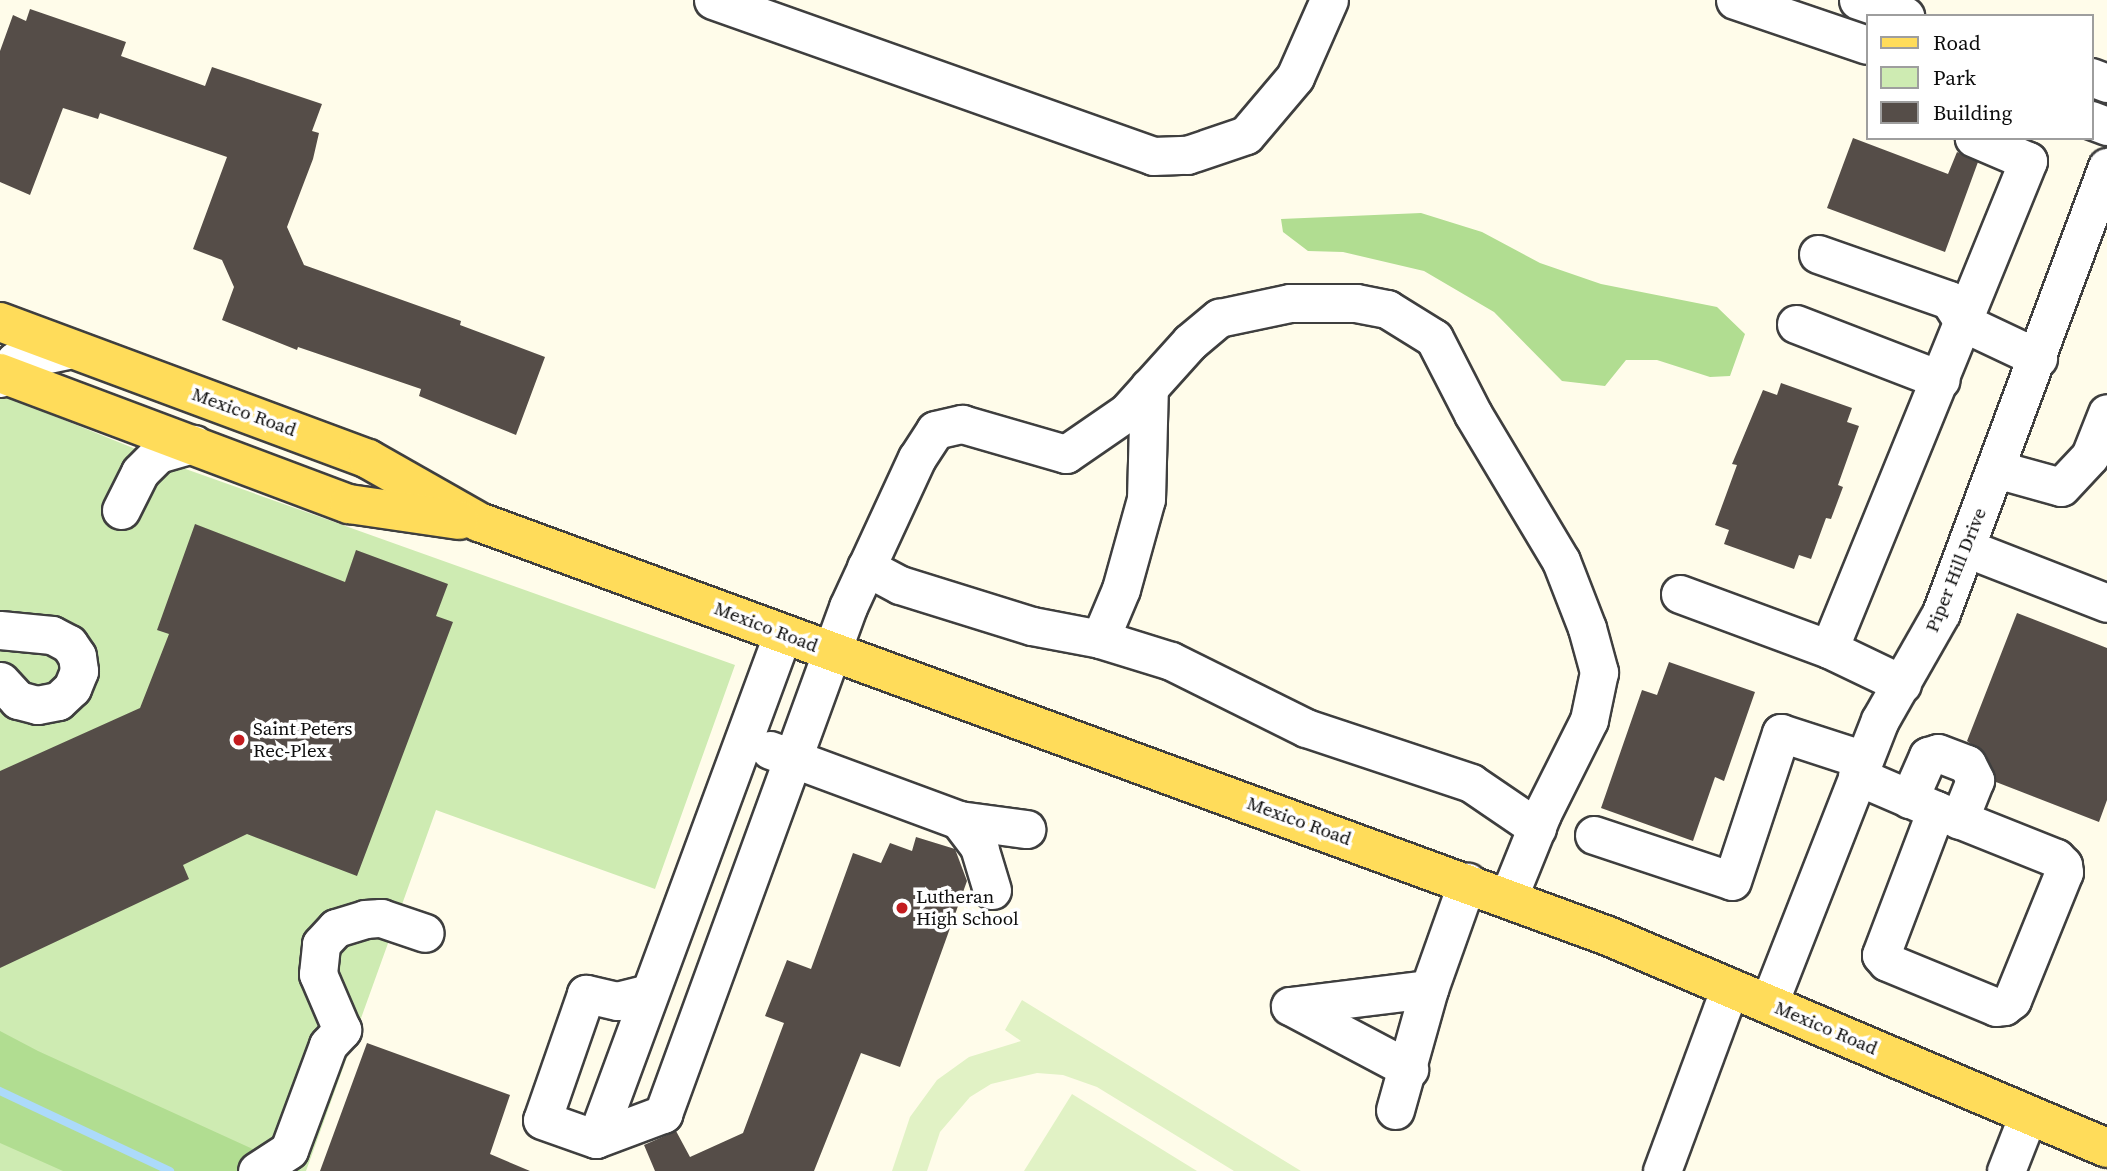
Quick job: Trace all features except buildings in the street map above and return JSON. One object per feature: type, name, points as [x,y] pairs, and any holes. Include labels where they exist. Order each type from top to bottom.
[{"type":"main road","name":"Mexico Road","points":[[0,322],[368,459],[479,522],[1508,898],[1769,1003],[2107,1148]]},
{"type":"main road","name":"Mexico Road","points":[[1,375],[194,444],[349,504],[479,522]]},
{"type":"street","points":[[713,0],[1153,156],[1187,155],[1247,135],[1295,77],[1329,0]]},
{"type":"street","points":[[1735,0],[1866,45]]},
{"type":"street","points":[[1858,0],[1899,14]]},
{"type":"street","points":[[1829,649],[1941,380],[2028,161],[1978,140]]},
{"type":"street","name":"Piper Hill Drive","points":[[1769,1003],[1860,768],[1941,613],[2038,358],[2094,243],[2107,167]]},
{"type":"street","points":[[1818,254],[1949,300],[1964,323],[2038,358]]},
{"type":"street","points":[[649,993],[617,1001],[586,994],[559,1064],[542,1120],[596,1139],[663,1114],[831,652],[866,567],[917,458],[935,430],[962,425],[1066,454],[1127,412],[1190,342],[1219,318],[1255,308],[1356,303],[1387,309],[1434,338],[1473,414],[1561,561],[1598,673],[1589,720],[1537,828],[1508,898]]},
{"type":"street","points":[[1796,324],[1941,380]]},
{"type":"street","points":[[1,375],[15,361],[72,349]]},
{"type":"street","points":[[1100,639],[1121,589],[1146,499],[1149,387]]},
{"type":"street","points":[[1996,469],[2061,487],[2090,456],[2107,413]]},
{"type":"street","points":[[121,510],[140,472],[158,454],[194,444]]},
{"type":"street","points":[[1966,548],[2107,603]]},
{"type":"street","points":[[866,567],[900,585],[1032,626],[1100,639],[1171,661],[1306,728],[1471,783],[1537,828]]},
{"type":"street","points":[[1680,594],[1829,649],[1902,684]]},
{"type":"street","points":[[0,631],[52,635],[69,644],[77,656],[79,671],[72,688],[58,701],[37,705],[18,700],[0,681]]},
{"type":"street","points":[[596,1139],[783,633]]},
{"type":"street","points":[[1594,835],[1732,881],[1781,733],[1860,768],[1935,810],[2056,858],[2063,865],[2064,872],[2012,1000],[2004,1006],[1996,1007],[1887,962],[1881,955],[1935,810]]},
{"type":"street","points":[[743,740],[959,820],[1026,829]]},
{"type":"street","points":[[959,820],[979,847],[992,890]]},
{"type":"street","points":[[1395,1110],[1409,1069],[1429,989],[1467,882]]},
{"type":"street","points":[[257,1171],[289,1150],[328,1045],[342,1030],[318,974],[321,944],[336,928],[365,919],[381,918],[425,933]]},
{"type":"street","points":[[1662,1171],[1730,987]]},
{"type":"street","points":[[1409,1069],[1290,1006],[1429,989]]},
{"type":"street","points":[[2006,1171],[2028,1115]]},
{"type":"green space","points":[[1421,213],[1482,232],[1540,263],[1601,284],[1717,307],[1745,334],[1730,376],[1710,377],[1657,360],[1626,360],[1605,386],[1562,381],[1494,312],[1424,271],[1343,252],[1308,251],[1283,232],[1281,219]]},
{"type":"green space","points":[[0,394],[180,467],[735,665],[655,889],[436,810],[306,1171],[0,1171]]},
{"type":"green space","points":[[1022,1000],[1301,1171],[1234,1171],[1097,1087],[1063,1075],[1037,1073],[991,1084],[970,1097],[940,1132],[927,1171],[892,1171],[910,1117],[937,1080],[969,1057],[1021,1041],[1005,1030]]},
{"type":"green space","points":[[0,1031],[38,1051],[301,1171],[63,1171],[0,1143]]},
{"type":"green space","points":[[1072,1094],[1197,1171],[1024,1171]]},
{"type":"waterway","points":[[0,1091],[170,1171]]},
{"type":"place","name":"Saint Peters Rec-Plex","points":[[239,740]]},
{"type":"place","name":"Lutheran High School","points":[[902,908]]}]
